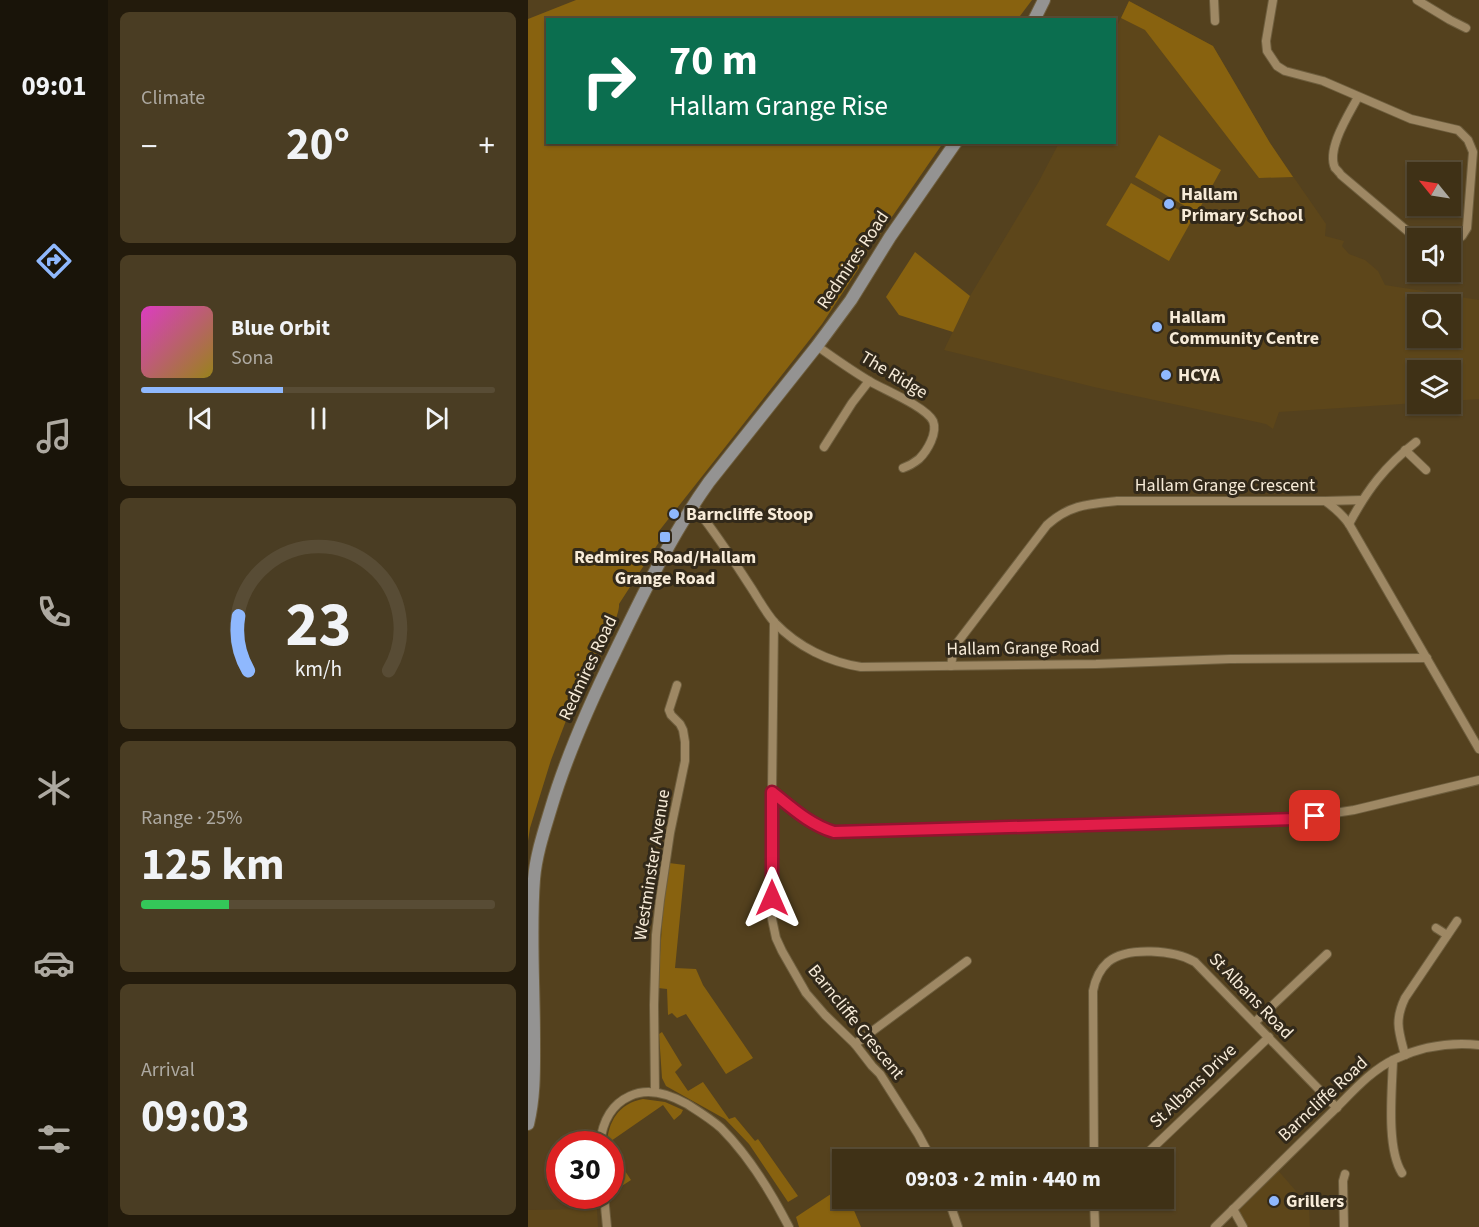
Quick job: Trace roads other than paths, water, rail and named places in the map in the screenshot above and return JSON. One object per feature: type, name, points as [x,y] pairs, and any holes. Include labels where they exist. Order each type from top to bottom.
[{"type":"street","points":[[1035,18],[1044,0]]},
{"type":"street","points":[[1214,0],[1215,21]]},
{"type":"street","points":[[1273,0],[1266,41],[1267,51],[1277,66],[1284,71],[1323,81],[1412,119],[1458,130],[1468,140],[1473,152],[1467,228],[1461,237]]},
{"type":"street","points":[[1417,0],[1466,28]]},
{"type":"street","points":[[1358,97],[1337,139],[1333,150],[1333,160],[1341,175],[1407,231]]},
{"type":"street","name":"Redmires Road","points":[[528,1124],[532,1108],[534,1080],[534,875],[543,832],[586,712],[643,594],[671,540],[693,505],[851,300],[890,237],[955,144]]},
{"type":"street","name":"The Ridge","points":[[816,346],[869,381],[906,400],[926,413],[933,421],[932,440],[921,457],[903,468]]},
{"type":"street","points":[[824,447],[869,381]]},
{"type":"street","points":[[1348,524],[1362,500],[1392,461],[1416,442]]},
{"type":"street","points":[[1405,450],[1426,470]]},
{"type":"street","points":[[1325,501],[1362,500]]},
{"type":"street","name":"Hallam Grange Crescent","points":[[951,666],[954,647],[1047,525],[1069,509],[1085,504],[1117,501],[1325,501],[1342,515],[1348,524],[1479,749]]},
{"type":"street","name":"Hallam Grange Road","points":[[693,505],[774,622],[801,645],[847,665],[861,667],[951,666],[1230,659],[1428,658]]},
{"type":"street","name":"Barncliffe Crescent","points":[[774,622],[772,919],[776,938],[806,993],[880,1074],[926,1149]]},
{"type":"street","name":"Westminster Avenue","points":[[655,1092],[656,935],[670,833],[685,761],[683,730],[669,710],[676,685]]},
{"type":"street","points":[[772,792],[809,821],[834,832],[1296,819],[1354,810],[1479,780]]},
{"type":"street","points":[[1405,1055],[1398,1029],[1400,1009],[1457,921]]},
{"type":"street","points":[[1436,928],[1447,935]]},
{"type":"street","name":"St Albans Road","points":[[1094,1149],[1093,991],[1095,980],[1107,963],[1116,957],[1131,953],[1152,952],[1187,957],[1195,962],[1337,1108]]},
{"type":"street","points":[[1255,1022],[1326,954]]},
{"type":"street","points":[[855,1044],[967,961]]},
{"type":"street","name":"St Albans Drive","points":[[1152,1149],[1269,1037]]},
{"type":"street","name":"Barncliffe Road","points":[[1215,1227],[1378,1069],[1405,1055],[1442,1045],[1462,1043],[1479,1045]]},
{"type":"street","points":[[1393,1060],[1391,1116],[1393,1147],[1397,1167],[1401,1173]]},
{"type":"street","points":[[602,1131],[604,1123],[616,1105],[633,1094],[655,1092],[667,1094],[681,1101],[702,1113],[721,1128],[743,1153],[778,1204],[789,1227]]},
{"type":"street","points":[[1344,1227],[1343,1182],[1346,1174]]},
{"type":"street","points":[[605,1209],[607,1227]]},
{"type":"street","points":[[952,1209],[958,1227]]},
{"type":"street","points":[[1094,1209],[1095,1227]]},
{"type":"street","points":[[1233,1209],[1243,1227]]},
{"type":"place","name":"Hallam Primary School","points":[[1169,204]]},
{"type":"place","name":"Hallam Community Centre","points":[[1157,327]]},
{"type":"place","name":"HCYA","points":[[1166,375]]},
{"type":"place","name":"Barncliffe Stoop","points":[[674,514]]},
{"type":"place","name":"Redmires Road/Hallam Grange Road","points":[[665,537]]},
{"type":"place","name":"Grillers","points":[[1274,1201]]}]
